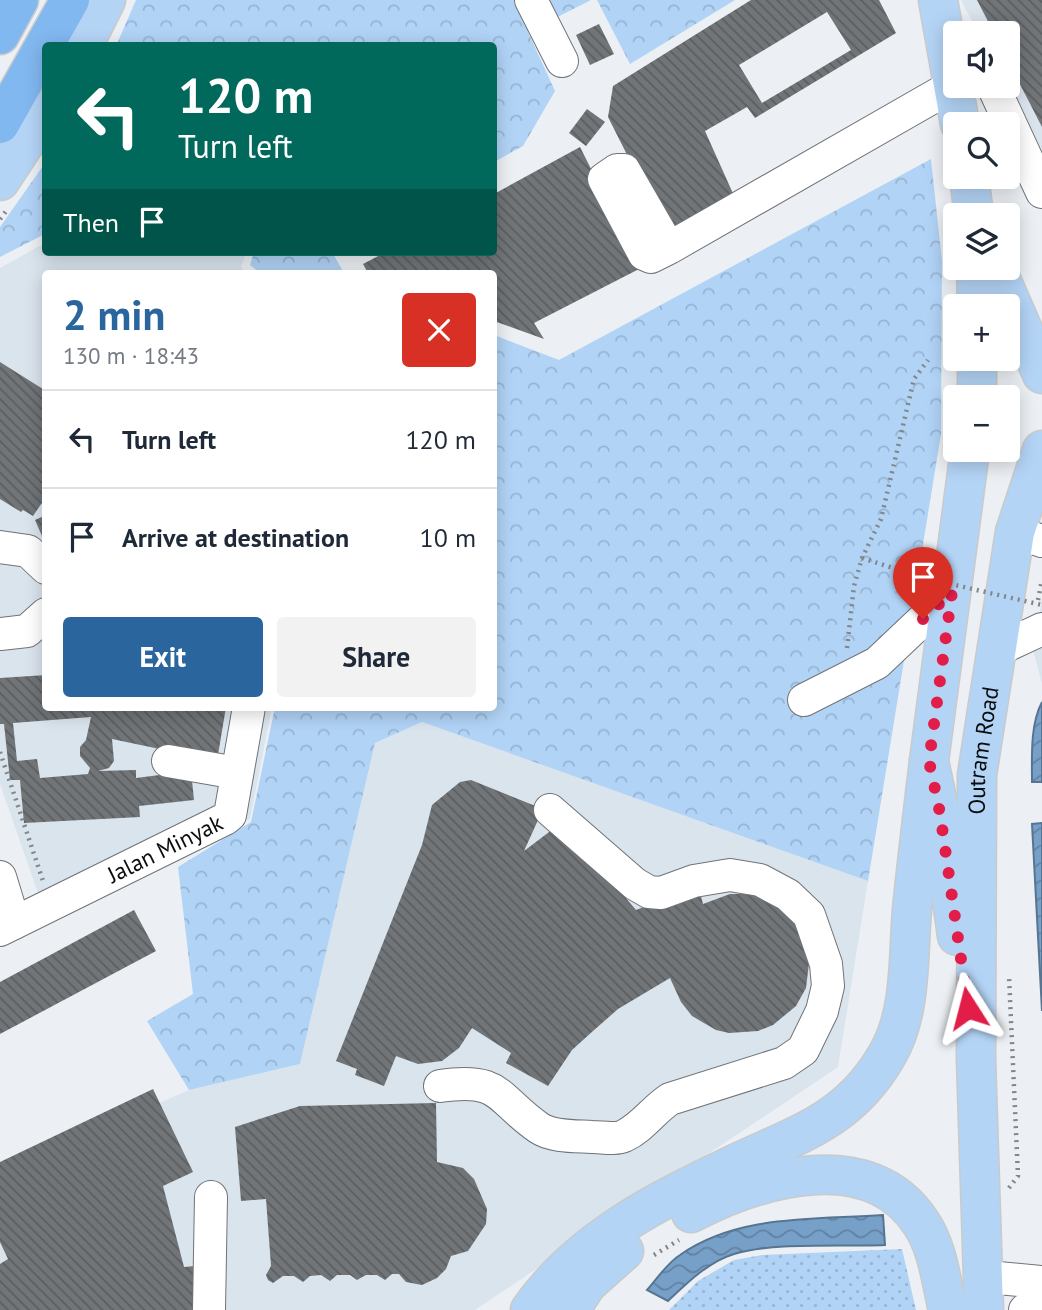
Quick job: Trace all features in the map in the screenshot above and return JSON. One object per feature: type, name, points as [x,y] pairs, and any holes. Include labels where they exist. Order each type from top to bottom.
[{"type":"highway","points":[[0,35],[19,0]]},
{"type":"highway","points":[[46,42],[70,0]]},
{"type":"highway","points":[[0,124],[42,50]]},
{"type":"main road","points":[[85,42],[106,0]]},
{"type":"main road","points":[[939,0],[943,23]]},
{"type":"main road","points":[[0,181],[42,117]]},
{"type":"main road","points":[[1001,280],[1042,374]]},
{"type":"main road","name":"Outram Road","points":[[984,1292],[976,1059],[977,775],[995,651],[1028,537],[1042,450]]},
{"type":"main road","name":"Outram Road","points":[[967,462],[941,586],[929,761],[940,813],[976,1059]]},
{"type":"main road","points":[[570,1310],[587,1284],[599,1255],[621,1222],[719,1172],[819,1127],[851,1099],[888,1054],[903,1014],[929,761]]},
{"type":"main road","points":[[530,1310],[549,1283],[599,1255],[629,1246],[711,1203],[785,1177],[851,1177],[878,1186],[900,1199],[921,1223],[934,1249],[948,1310]]},
{"type":"street","points":[[531,0],[562,61]]},
{"type":"street","points":[[947,0],[958,21]]},
{"type":"street","points":[[669,248],[943,91]]},
{"type":"street","points":[[999,98],[1042,192]]},
{"type":"street","points":[[0,547],[29,551],[42,564]]},
{"type":"street","points":[[804,700],[877,663],[941,586]]},
{"type":"street","points":[[0,634],[27,632],[42,618]]},
{"type":"street","points":[[995,651],[1042,629]]},
{"type":"street","name":"Jalan Minyak","points":[[7,926],[220,823],[230,815],[248,711]]},
{"type":"street","points":[[168,761],[237,773]]},
{"type":"street","points":[[440,1086],[470,1082],[500,1093],[540,1129],[564,1135],[620,1138],[643,1125],[659,1106],[670,1099],[784,1063],[803,1050],[822,1011],[828,986],[819,940],[808,915],[788,895],[760,880],[730,875],[694,881],[661,892],[649,892],[635,884],[550,810]]},
{"type":"street","points":[[0,877],[7,926]]},
{"type":"street","points":[[209,1310],[211,1197]]},
{"type":"street","points":[[984,1292],[998,1279],[1042,1282]]},
{"type":"street","points":[[1025,1310],[1035,1310]]},
{"type":"path","points":[[847,678],[847,640],[854,586],[862,558],[881,519],[914,379],[928,360]]},
{"type":"path","points":[[862,558],[941,586],[1042,606]]},
{"type":"path","points":[[0,752],[51,905]]},
{"type":"path","points":[[651,1257],[684,1238]]},
{"type":"shaded area","points":[[961,0],[1042,0],[1042,159],[1014,98],[1020,98],[1020,21],[972,21]]},
{"type":"shaded area","points":[[42,245],[42,256],[245,256],[241,268],[243,270],[42,270],[42,711],[271,711],[250,819],[39,896],[0,784],[0,268]]},
{"type":"shaded area","points":[[1042,599],[1042,684],[1033,650]]},
{"type":"shaded area","points":[[422,722],[868,881],[838,1067],[475,1310],[0,1310],[0,1172],[189,1090],[300,1064],[375,743]]},
{"type":"green space","points":[[136,0],[591,0],[528,32],[555,91],[523,146],[497,160],[497,42],[118,42]]},
{"type":"green space","points":[[597,0],[735,0],[630,64]]},
{"type":"green space","points":[[931,159],[942,261],[941,434],[868,881],[422,722],[375,743],[300,1064],[189,1090],[147,1021],[193,994],[178,867],[251,822],[274,711],[497,711],[497,336],[559,360]]},
{"type":"green space","points":[[42,167],[42,236],[0,257],[0,227]]},
{"type":"green space","points":[[253,256],[334,256],[342,270],[256,270],[250,265]]},
{"type":"green space","points":[[902,1249],[916,1310],[669,1310],[698,1281],[734,1260],[762,1255]]},
{"type":"water","points":[[1042,702],[1042,782],[1032,782],[1034,731]]},
{"type":"water","points":[[1042,823],[1042,1011],[1032,824]]},
{"type":"water","points":[[883,1215],[885,1245],[787,1246],[750,1250],[715,1262],[668,1301],[647,1290],[675,1258],[727,1232],[804,1219]]},
{"type":"building","points":[[751,0],[879,0],[896,33],[755,118],[747,107],[705,131],[735,198],[669,238],[608,117],[613,86]],"holes":[[[827,12],[851,50],[762,103],[739,65]]]},
{"type":"building","points":[[977,0],[1042,0],[1042,127],[1020,84],[1020,21],[988,21]]},
{"type":"building","points":[[599,24],[614,54],[590,65],[576,35]]},
{"type":"building","points":[[587,109],[605,122],[586,146],[569,133]]},
{"type":"building","points":[[580,147],[641,268],[534,323],[544,339],[497,322],[497,270],[366,270],[363,264],[378,256],[497,256],[497,192]]},
{"type":"building","points":[[0,362],[42,388],[42,503],[33,516],[0,499]]},
{"type":"building","points":[[42,517],[42,536],[35,520]]},
{"type":"building","points":[[42,675],[42,711],[225,711],[217,761],[112,739],[114,761],[109,768],[98,771],[136,770],[136,778],[191,771],[194,800],[139,806],[140,817],[24,823],[20,780],[10,780],[4,724],[0,724],[0,678]],"holes":[[[91,717],[86,740],[80,747],[80,756],[90,768],[88,774],[40,778],[37,759],[17,761],[13,723]]]},
{"type":"building","points":[[471,780],[543,809],[524,851],[561,823],[636,910],[698,885],[703,904],[730,894],[751,894],[773,901],[792,915],[810,955],[806,988],[796,1006],[773,1025],[758,1031],[729,1033],[716,1030],[692,1016],[681,1002],[670,978],[618,1009],[593,1031],[572,1050],[548,1086],[506,1063],[511,1053],[472,1028],[459,1048],[442,1061],[418,1064],[396,1056],[384,1086],[355,1075],[357,1069],[336,1061],[422,845],[432,805],[460,782]]},
{"type":"building","points":[[134,910],[156,951],[0,1034],[0,982]]},
{"type":"building","points":[[153,1089],[193,1172],[163,1186],[184,1267],[206,1265],[208,1310],[0,1310],[0,1264],[8,1259],[0,1242],[0,1162]]},
{"type":"building","points":[[436,1103],[437,1162],[463,1168],[474,1179],[487,1209],[486,1224],[468,1251],[451,1256],[446,1269],[437,1278],[422,1285],[406,1282],[399,1274],[392,1274],[385,1280],[377,1275],[366,1275],[357,1280],[350,1275],[337,1275],[330,1281],[321,1275],[310,1276],[303,1282],[294,1276],[283,1276],[273,1283],[268,1280],[266,1275],[271,1266],[266,1199],[241,1201],[235,1127],[300,1106]]},
{"type":"route","points":[[923,619],[952,592],[929,761],[940,813],[968,1008]]}]
